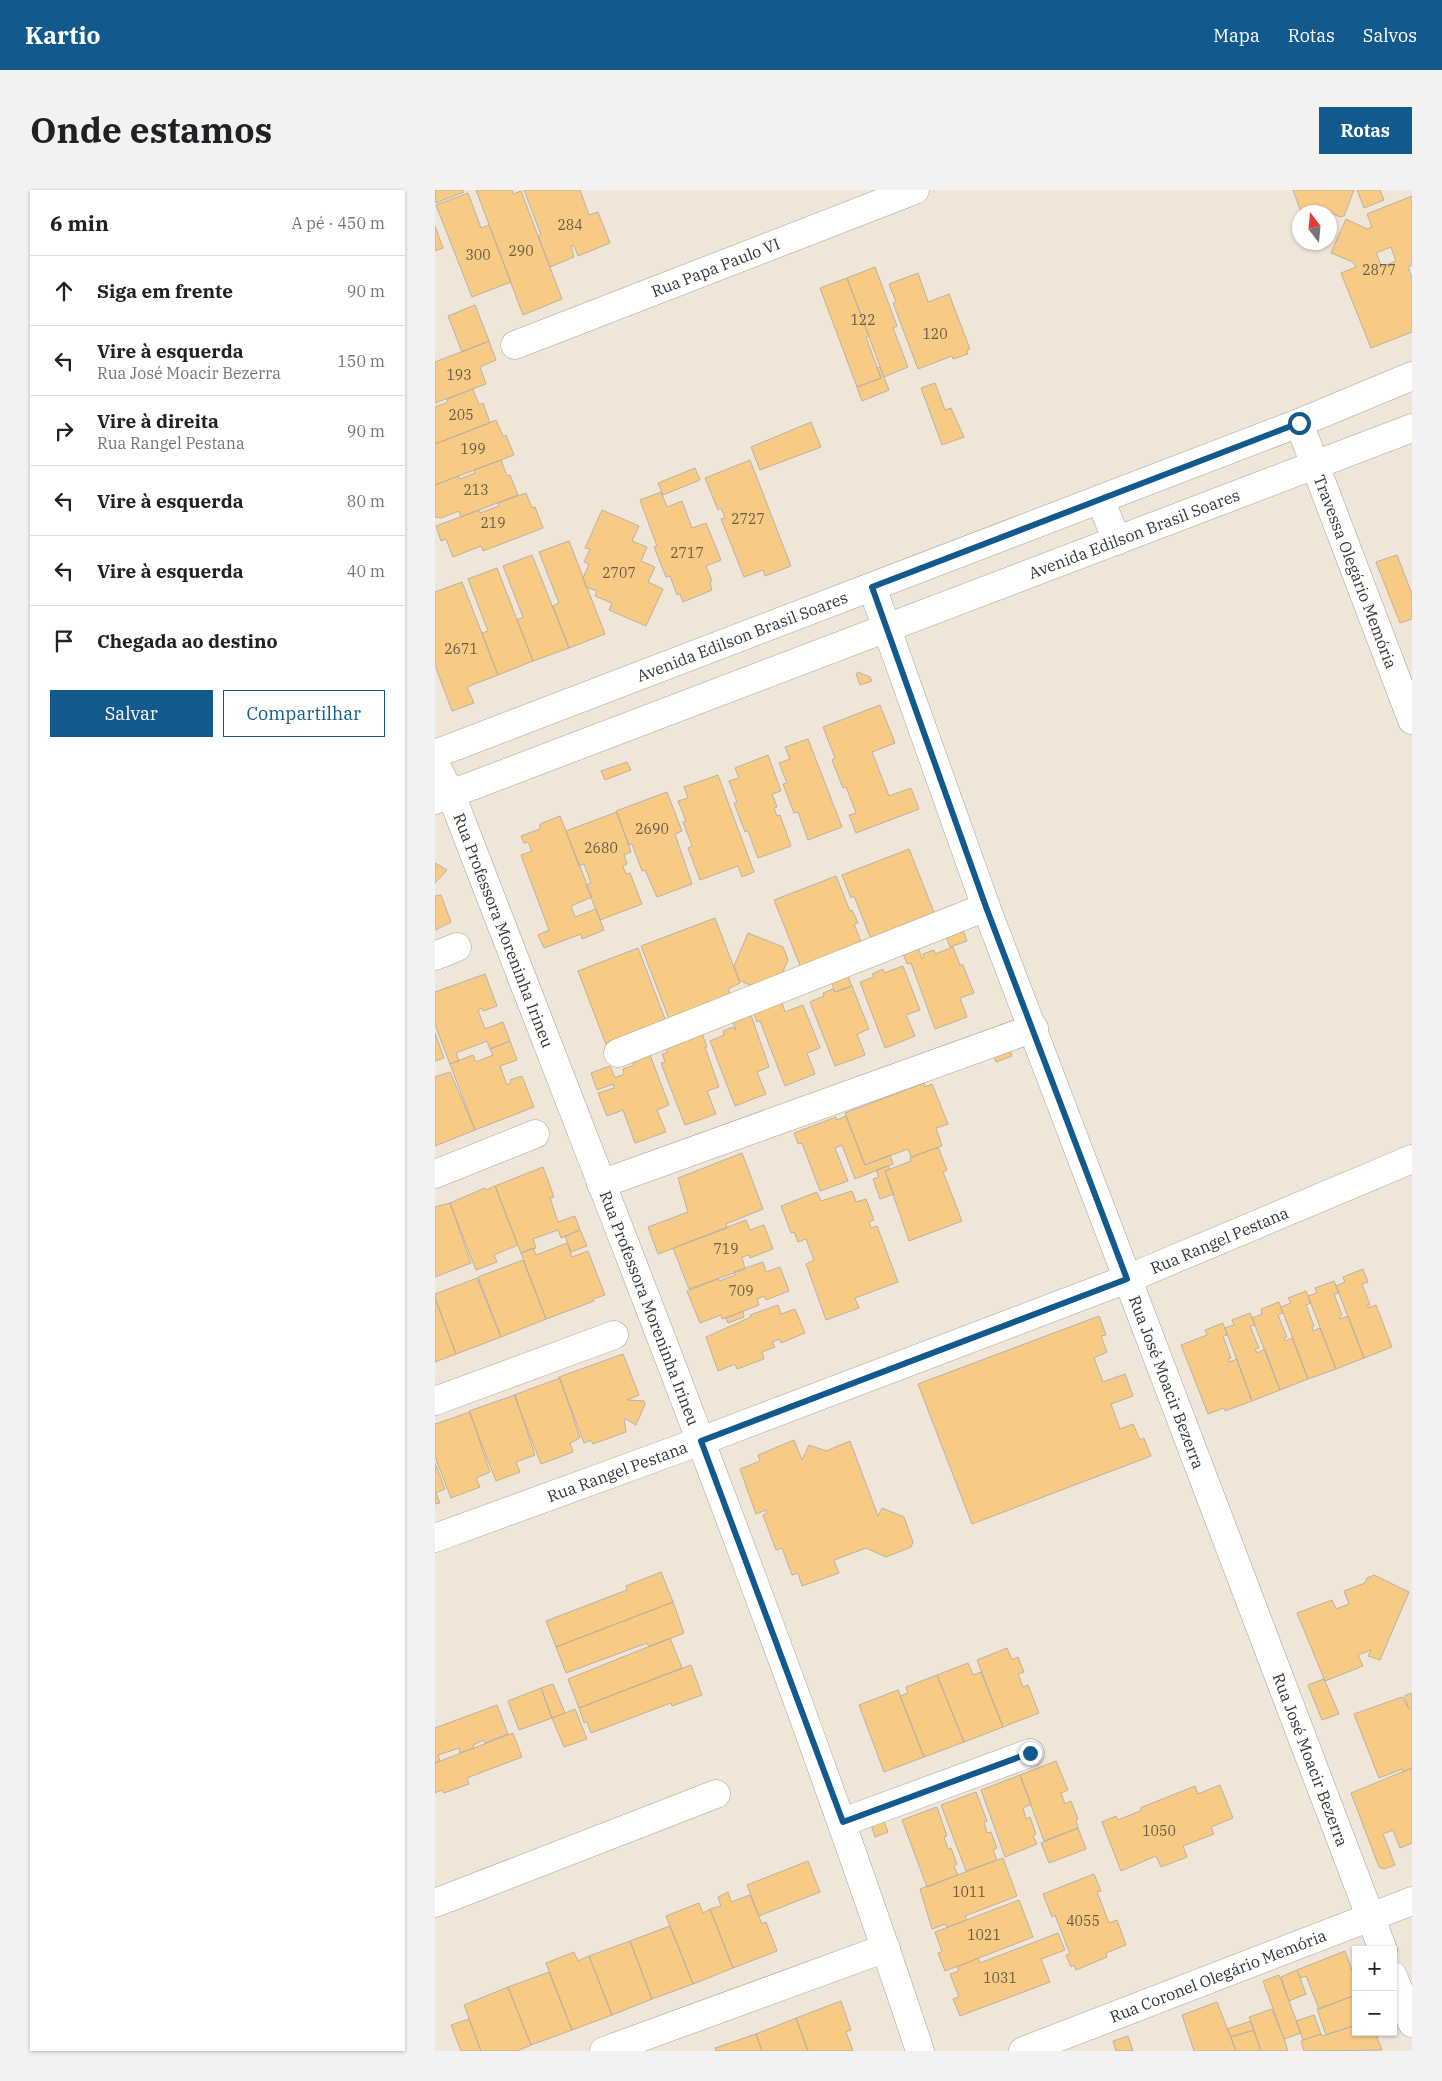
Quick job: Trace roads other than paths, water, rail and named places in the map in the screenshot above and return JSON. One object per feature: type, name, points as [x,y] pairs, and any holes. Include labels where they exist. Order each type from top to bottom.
[{"type":"street","name":"Rua Papa Paulo VI","points":[[515,345],[915,190]]},
{"type":"street","name":"Avenida Edilson Brasil Soares","points":[[435,754],[1299,423],[1412,376]]},
{"type":"street","name":"Travessa Olegário Memória","points":[[1299,423],[1412,720]]},
{"type":"street","name":"Avenida Edilson Brasil Soares","points":[[443,797],[1412,428]]},
{"type":"street","points":[[1100,499],[1117,541]]},
{"type":"street","name":"Rua José Moacir Bezerra","points":[[872,587],[986,907],[1034,1028],[1127,1279],[1382,1946]]},
{"type":"street","name":"Rua Professora Moreninha Irineu","points":[[435,764],[443,797],[601,1184],[701,1441],[843,1822],[920,2051]]},
{"type":"street","points":[[618,1053],[986,907]]},
{"type":"street","points":[[601,1184],[1034,1028]]},
{"type":"street","points":[[435,1174],[535,1134]]},
{"type":"street","name":"Rua Rangel Pestana","points":[[435,1538],[701,1441],[1127,1279],[1412,1159]]},
{"type":"street","points":[[435,1401],[614,1335]]},
{"type":"street","points":[[843,1822],[1030,1753]]},
{"type":"street","points":[[435,1904],[716,1794]]},
{"type":"street","name":"Rua Coronel Olegário Memória","points":[[1023,2051],[1412,1901]]},
{"type":"street","points":[[604,2051],[886,1948]]},
{"type":"street","points":[[1397,1986],[1412,2023]]}]
